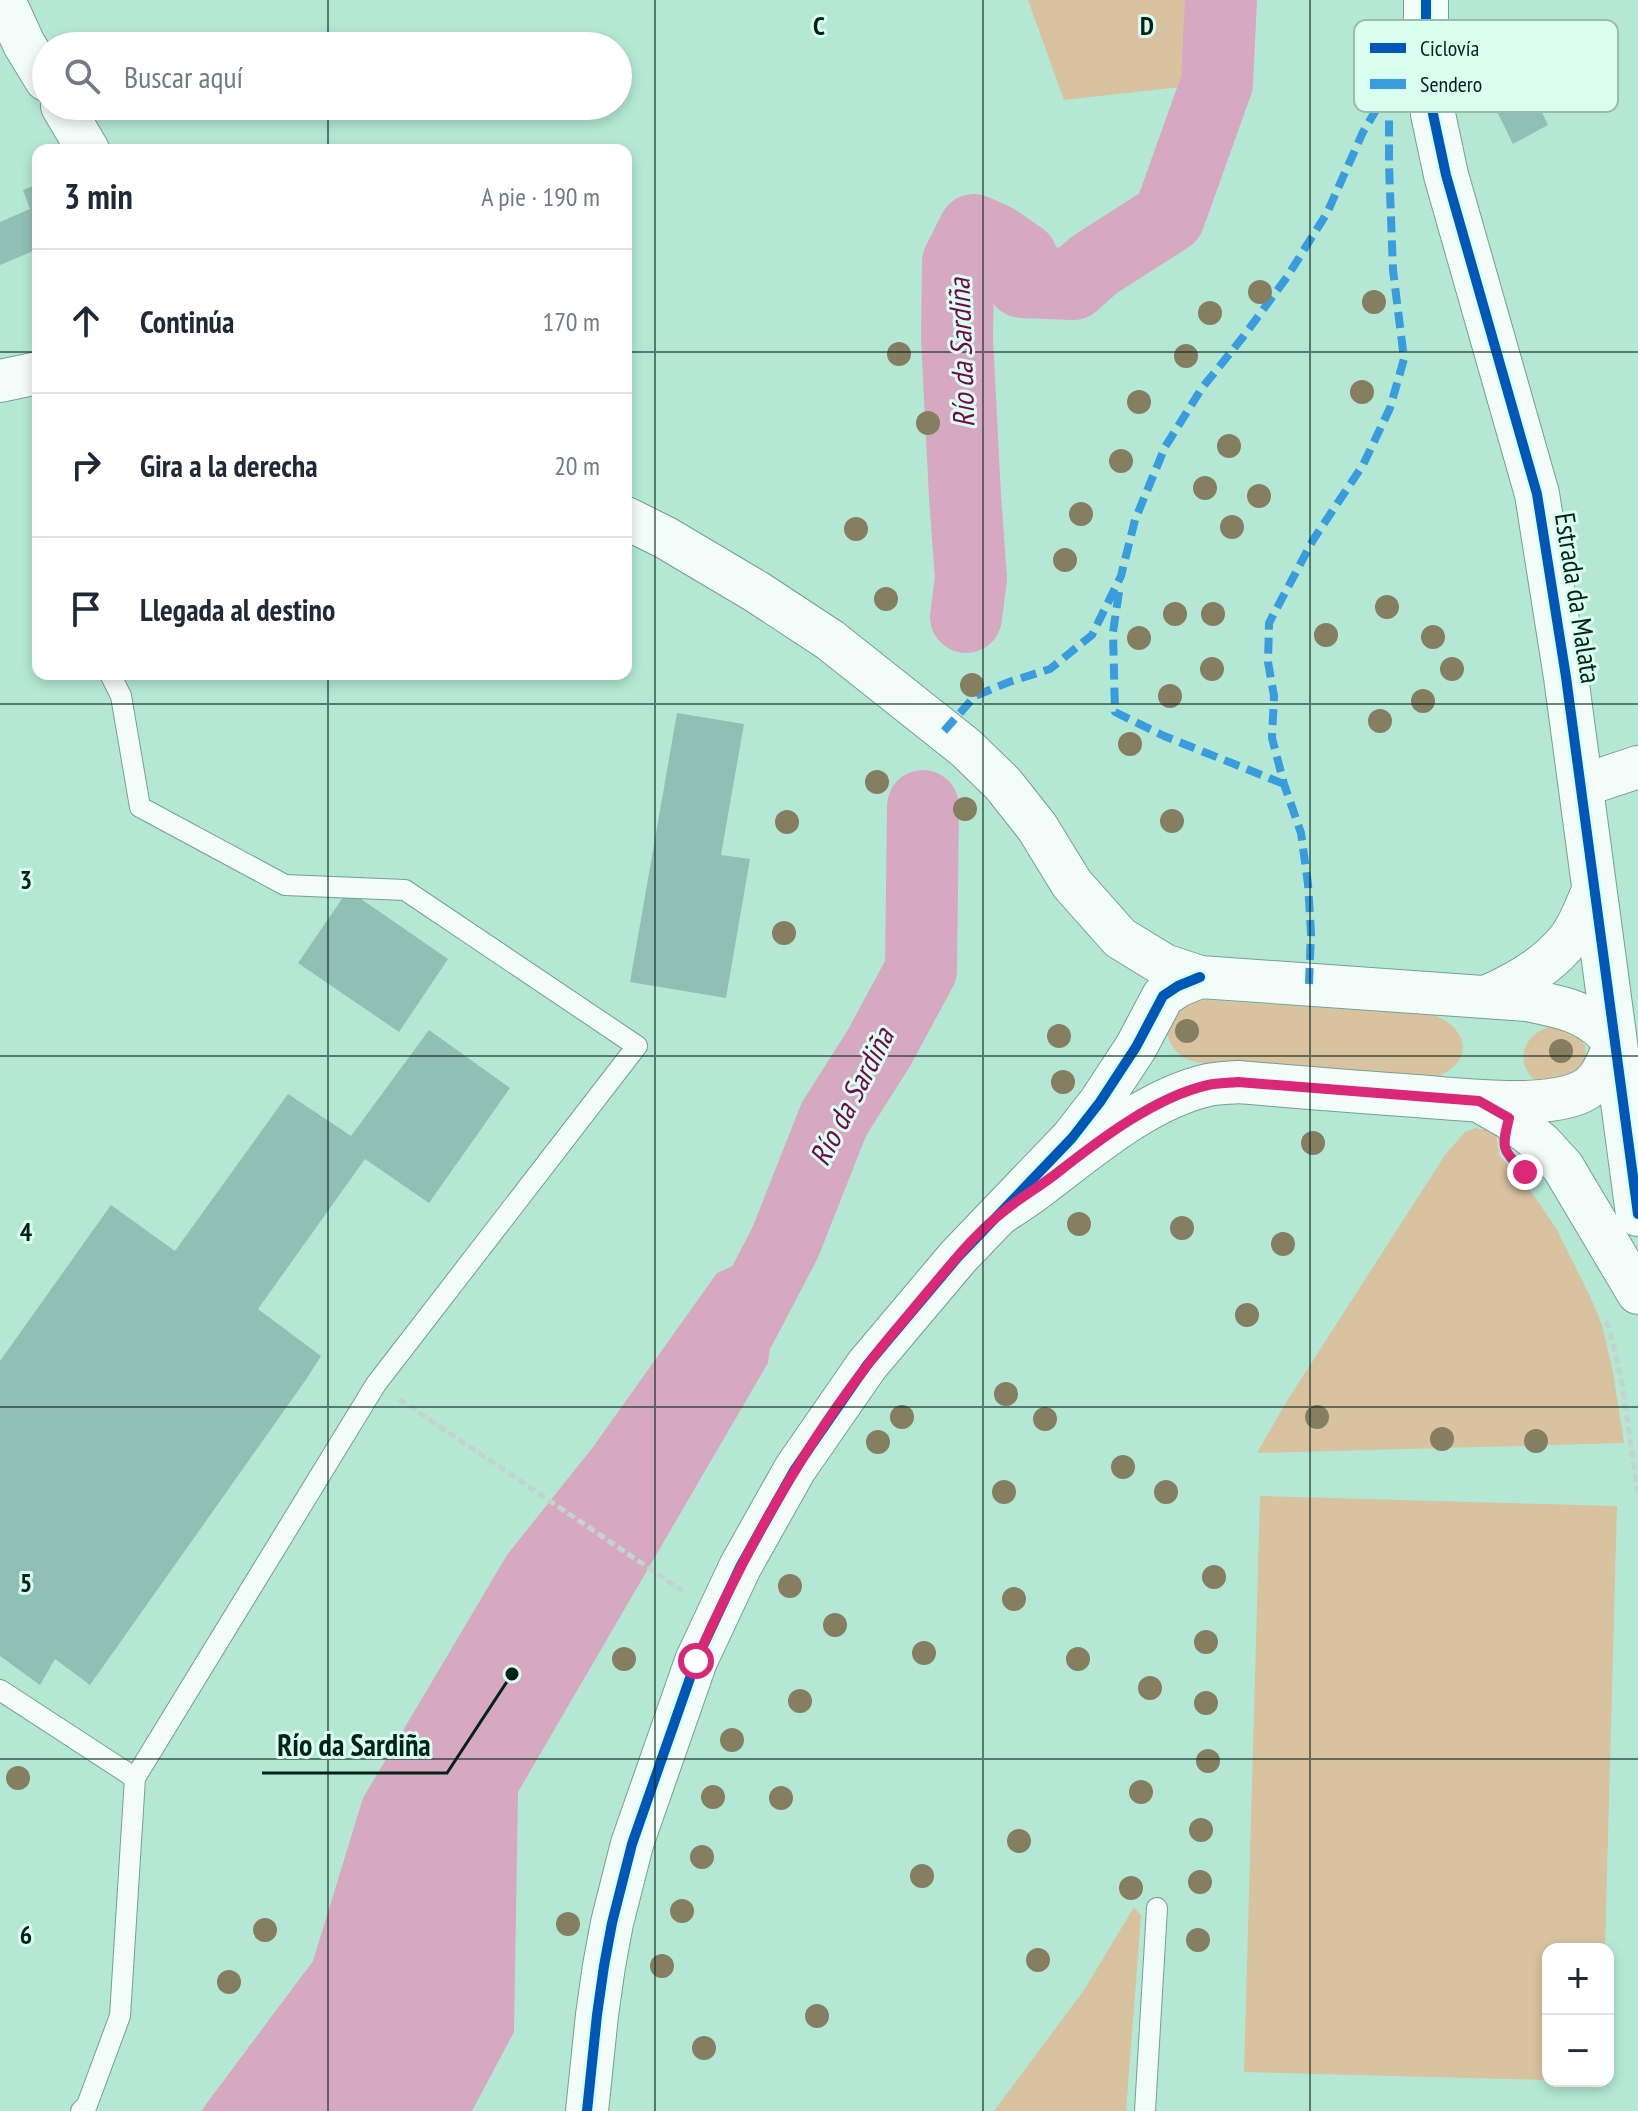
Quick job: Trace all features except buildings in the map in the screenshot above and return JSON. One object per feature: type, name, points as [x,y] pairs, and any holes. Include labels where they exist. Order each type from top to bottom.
[{"type":"street","points":[[4,0],[32,57]]},
{"type":"street","name":"Estrada da Malata","points":[[1433,112],[1446,175],[1537,494],[1581,786],[1638,1214]]},
{"type":"street","points":[[70,120],[84,144]]},
{"type":"street","points":[[0,381],[32,374]]},
{"type":"street","points":[[632,521],[731,577],[830,640],[966,748],[1003,784],[1037,827],[1072,884],[1120,938],[1164,965],[1200,977],[1536,1001],[1585,1015],[1615,1043],[1605,1068],[1594,1084],[1564,1098],[1541,1101],[1479,1101],[1238,1082],[1208,1085],[1143,1112],[998,1215]]},
{"type":"street","points":[[1581,786],[1638,767]]},
{"type":"street","points":[[1488,996],[1546,963],[1570,938],[1594,889]]},
{"type":"street","points":[[587,2111],[602,1978],[632,1844],[681,1700],[716,1614],[773,1507],[867,1365],[958,1257],[1072,1138],[1100,1102],[1128,1061],[1163,996],[1200,977]]},
{"type":"street","points":[[1479,1101],[1509,1118],[1541,1143],[1563,1167],[1621,1303]]},
{"type":"lane","points":[[81,2111],[87,2105],[120,2016],[135,1778],[376,1384],[637,1046],[405,890],[285,885],[140,807],[121,696],[113,680]]},
{"type":"lane","points":[[0,1690],[135,1778]]},
{"type":"lane","points":[[1145,2111],[1157,1908]]},
{"type":"path","points":[[1621,1303],[1612,1338],[1638,1492]]},
{"type":"path","points":[[376,1384],[656,1572]]},
{"type":"shaded area","points":[[1028,0],[1257,0],[1234,81],[1064,100]]},
{"type":"shaded area","points":[[1206,1000],[1434,1015],[1455,1029],[1463,1046],[1462,1055],[1448,1071],[1436,1077],[1200,1063],[1176,1051],[1166,1027],[1175,1010]]},
{"type":"shaded area","points":[[1555,1025],[1579,1038],[1586,1055],[1580,1076],[1542,1085],[1526,1069],[1524,1051],[1534,1035]]},
{"type":"shaded area","points":[[1476,1128],[1496,1132],[1499,1155],[1530,1190],[1556,1228],[1589,1294],[1602,1325],[1624,1443],[1257,1453],[1285,1404],[1445,1155],[1465,1132]]},
{"type":"shaded area","points":[[785,1243],[768,1363],[518,1792],[514,2032],[472,2111],[201,2111],[313,1961],[363,1798],[507,1555],[593,1447],[717,1273]]},
{"type":"shaded area","points":[[1260,1496],[1617,1506],[1605,1943],[1542,1943],[1542,2080],[1244,2072]]},
{"type":"shaded area","points":[[1134,1907],[1141,1916],[1126,2111],[994,2111],[1084,1990]]},
{"type":"waterway","name":"Río da Sardiña","points":[[966,617],[971,578],[957,338],[958,262],[974,230],[996,240],[1022,258],[1022,282],[1073,284],[1094,265],[1169,217],[1217,83],[1221,0]]},
{"type":"waterway","name":"Río da Sardiña","points":[[740,1329],[785,1243],[834,1119],[879,1048],[921,970],[923,806]]},
{"type":"marked path","points":[[944,731],[975,696],[1050,669],[1092,635],[1121,576],[1135,520],[1165,447],[1202,388],[1287,277],[1327,213],[1375,112]]},
{"type":"marked path","points":[[1309,984],[1311,933],[1308,884],[1301,833],[1272,738],[1274,696],[1268,662],[1269,623],[1313,540],[1363,465],[1390,408],[1404,359],[1393,270],[1389,112]]},
{"type":"marked path","points":[[1119,592],[1113,632],[1115,712],[1164,736],[1284,784]]},
{"type":"cycle path","points":[[1426,0],[1426,20]]},
{"type":"cycle path","points":[[1433,112],[1446,175],[1537,494],[1566,677],[1638,1214]]},
{"type":"cycle path","points":[[587,2111],[604,1966],[632,1844],[696,1661],[740,1567],[795,1469],[867,1365],[958,1257],[1072,1138],[1136,1047],[1163,996],[1200,977]]},
{"type":"place","name":"Río da Sardiña","points":[[512,1674]]},
{"type":"route","points":[[696,1661],[716,1614],[773,1507],[795,1469],[867,1365],[958,1257],[998,1215],[1143,1112],[1208,1085],[1238,1082],[1479,1101],[1509,1118],[1503,1144],[1508,1155],[1525,1172]]}]
